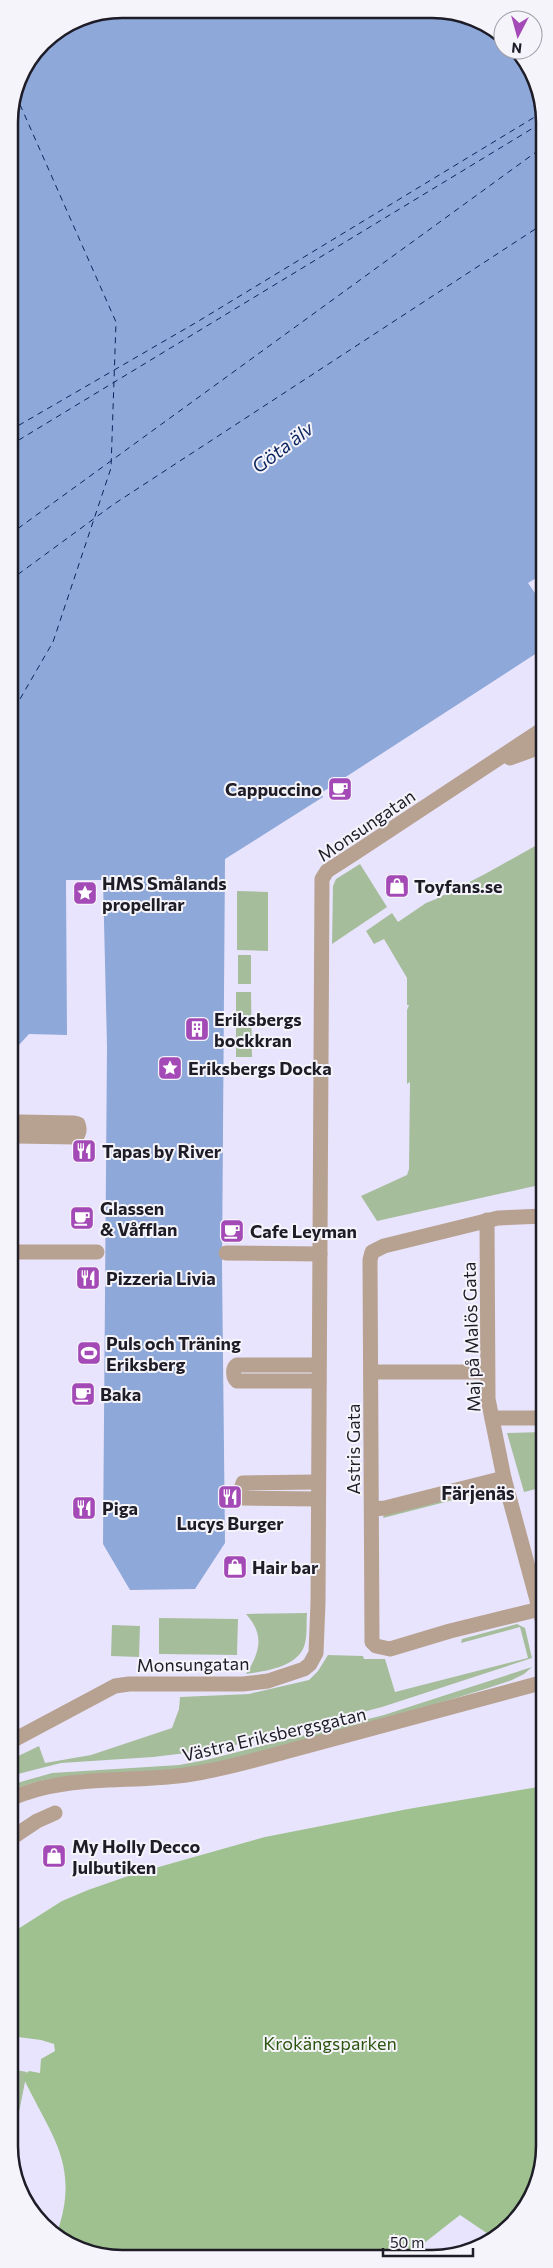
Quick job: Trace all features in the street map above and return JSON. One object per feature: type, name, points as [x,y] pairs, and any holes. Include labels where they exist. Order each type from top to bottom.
[{"type":"street","name":"Monsungatan","points":[[18,1738],[114,1686],[129,1684],[243,1684],[268,1681],[304,1669],[314,1658],[317,1647],[321,884],[327,872],[355,852],[494,763],[536,740]]},
{"type":"street","name":"Astris Gata","points":[[535,1216],[486,1220],[384,1246],[372,1252],[370,1260],[372,1642],[376,1646],[390,1649],[450,1631],[535,1610]]},
{"type":"street","name":"Maj på Malös Gata","points":[[486,1220],[488,1399],[504,1478],[535,1585]]},
{"type":"street","points":[[18,1252],[97,1252]]},
{"type":"street","points":[[226,1253],[320,1254]]},
{"type":"street","points":[[319,1365],[237,1365],[234,1370],[234,1377],[237,1381],[319,1381]]},
{"type":"street","points":[[371,1372],[487,1372]]},
{"type":"street","points":[[492,1418],[535,1418]]},
{"type":"street","points":[[372,1509],[385,1508],[504,1478]]},
{"type":"street","points":[[318,1482],[243,1483],[241,1489],[242,1498],[318,1499]]},
{"type":"street","name":"Västra Eriksbergsgatan","points":[[18,1795],[34,1789],[67,1783],[181,1776],[213,1770],[360,1733],[535,1684]]},
{"type":"street","points":[[18,1834],[37,1821],[54,1813]]},
{"type":"green space","points":[[536,846],[535,1186],[377,1221],[361,1196],[407,1175],[409,1169],[410,1082],[407,1084],[407,1010],[409,1005],[407,1005],[407,978],[384,939],[374,944],[366,931],[392,913],[398,922],[426,903],[485,874]]},
{"type":"green space","points":[[360,864],[387,907],[332,944],[333,886],[336,879]]},
{"type":"green space","points":[[237,891],[268,892],[268,951],[237,950]]},
{"type":"green space","points":[[238,955],[251,955],[251,984],[238,984]]},
{"type":"green space","points":[[236,992],[251,992],[252,1057],[236,1057]]},
{"type":"green space","points":[[535,1432],[535,1489],[524,1492],[507,1433]]},
{"type":"green space","points":[[495,1486],[496,1489],[383,1518],[384,1514]]},
{"type":"green space","points":[[307,1613],[306,1641],[303,1649],[293,1660],[278,1668],[246,1674],[255,1658],[258,1636],[256,1629],[246,1614]]},
{"type":"green space","points":[[159,1618],[238,1619],[237,1655],[159,1654]]},
{"type":"green space","points":[[517,1624],[525,1628],[532,1658],[382,1707],[220,1749],[153,1757],[61,1763],[18,1774],[18,1756],[39,1746],[45,1763],[91,1755],[172,1728],[179,1709],[180,1697],[249,1694],[309,1680],[318,1671],[328,1655],[385,1659],[395,1692],[528,1658],[520,1627],[461,1643],[462,1639]]},
{"type":"green space","points":[[112,1625],[140,1626],[139,1657],[111,1656]]},
{"type":"green space","points":[[532,1667],[524,1674],[512,1680],[463,1696],[234,1758],[164,1771],[97,1774],[53,1779],[31,1783],[18,1788],[18,1783],[52,1773],[179,1765],[206,1760],[384,1715]]},
{"type":"green space","name":"Krokängsparken","points":[[535,1787],[535,2160],[528,2187],[510,2215],[488,2234],[460,2215],[415,2250],[108,2250],[81,2243],[58,2229],[64,2209],[66,2188],[64,2169],[52,2134],[23,2077],[29,2071],[40,2073],[41,2059],[55,2051],[54,2044],[18,2037],[18,1929],[62,1901],[134,1874],[265,1837],[408,1809]]},
{"type":"green space","points":[[18,2070],[27,2072],[18,2117]]},
{"type":"water","name":"Göta älv","points":[[439,18],[452,19],[478,28],[493,38],[493,60],[515,60],[522,69],[528,81],[535,108],[536,654],[321,793],[323,797],[225,859],[222,1265],[225,1543],[195,1589],[130,1590],[103,1544],[107,1046],[103,880],[66,880],[67,1035],[29,1034],[18,1046],[18,108],[25,81],[39,58],[53,43],[81,25],[101,19]]},
{"type":"pier","points":[[536,578],[536,592],[535,593],[528,583]]},
{"type":"ferry route","points":[[18,702],[53,642],[111,468],[116,322],[19,103]]},
{"type":"ferry route","points":[[18,426],[197,322],[536,116]]},
{"type":"ferry route","points":[[18,441],[536,126]]},
{"type":"ferry route","points":[[18,528],[536,152]]},
{"type":"ferry route","points":[[18,574],[114,504],[536,229]]},
{"type":"place","name":"Cappuccino","points":[[340,789]]},
{"type":"place","name":"Toyfans.se","points":[[397,886]]},
{"type":"place","name":"HMS Smålands propellrar","points":[[85,893]]},
{"type":"place","name":"Eriksbergs bockkran","points":[[197,1029]]},
{"type":"place","name":"Eriksbergs Docka","points":[[170,1068]]},
{"type":"place","name":"Tapas by River","points":[[84,1151]]},
{"type":"place","name":"Glassen & Våfflan","points":[[82,1218]]},
{"type":"place","name":"Cafe Leyman","points":[[232,1231]]},
{"type":"place","name":"Pizzeria Livia","points":[[88,1278]]},
{"type":"place","name":"Puls och Träning Eriksberg","points":[[89,1353]]},
{"type":"place","name":"Baka","points":[[83,1394]]},
{"type":"place","name":"Lucys Burger","points":[[230,1497]]},
{"type":"place","name":"Piga","points":[[84,1508]]},
{"type":"place","name":"Hair bar","points":[[235,1567]]},
{"type":"place","name":"My Holly Decco Julbutiken","points":[[54,1856]]},
{"type":"district","name":"Färjenäs","points":[[478,1492]]}]
